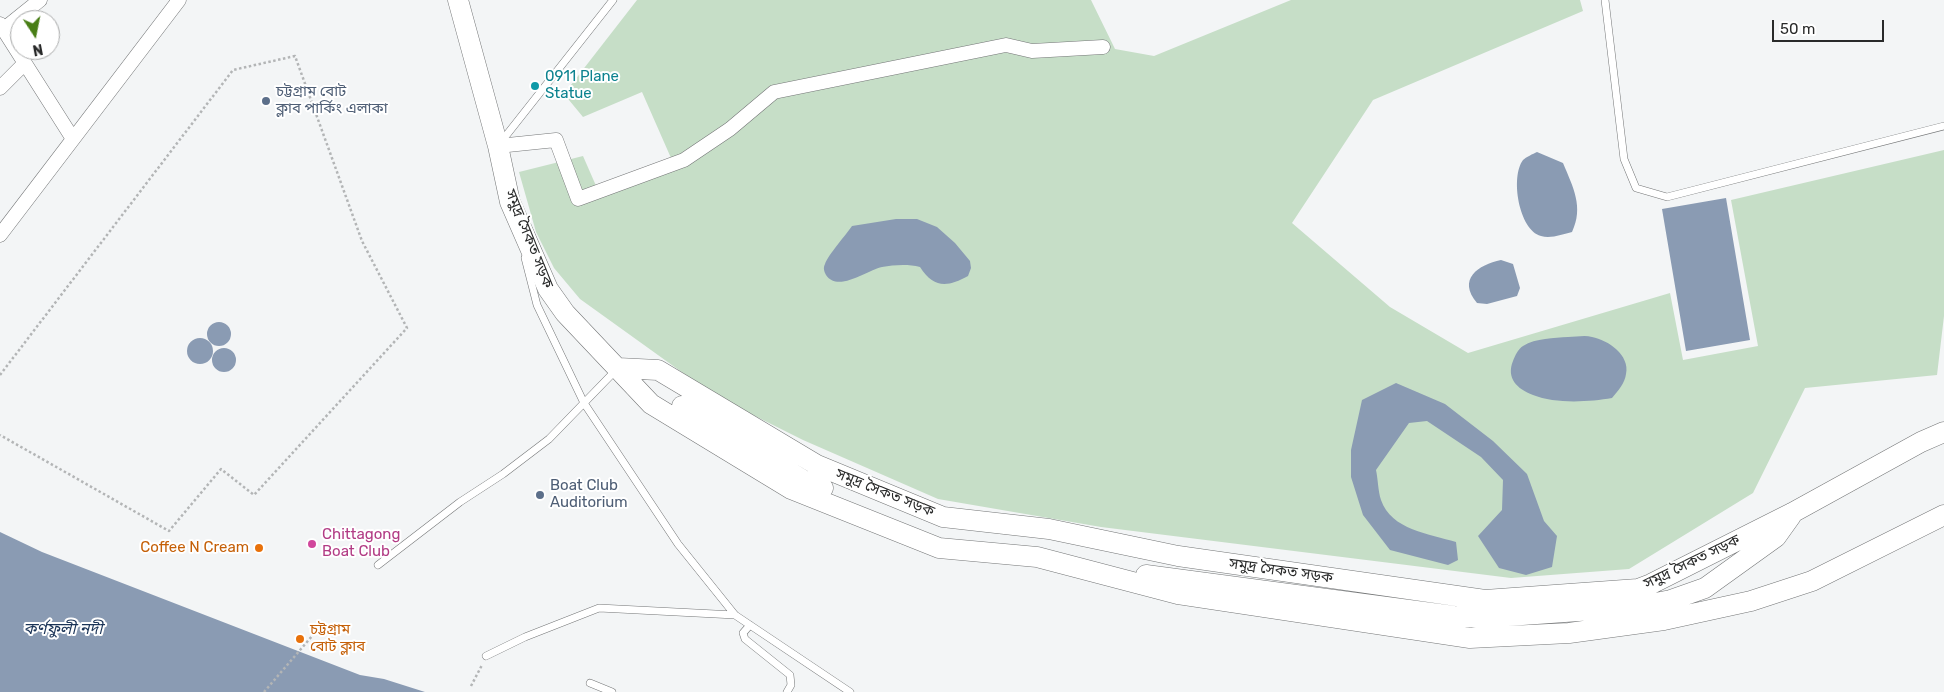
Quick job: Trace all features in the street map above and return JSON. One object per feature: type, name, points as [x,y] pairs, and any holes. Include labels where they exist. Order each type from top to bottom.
[{"type":"main road","name":"সমুদ্র সৈকত সড়ক","points":[[458,0],[498,146],[510,202],[548,289],[565,313],[651,404],[791,489],[939,548],[1037,557],[1178,594],[1470,638],[1569,633],[1664,620],[1751,601],[1812,581],[1942,515]]},
{"type":"main road","name":"সমুদ্র সৈকত সড়ক","points":[[618,368],[658,370],[817,465],[943,517],[1049,529],[1178,556],[1485,600],[1638,588],[1651,584],[1792,513],[1921,442],[1944,432]]},
{"type":"main road","points":[[618,368],[803,480],[945,538],[1055,552],[1117,571],[1454,616],[1480,618],[1635,607],[1671,600],[1705,588],[1776,537],[1792,513]]},
{"type":"main road","points":[[1921,442],[1944,448]]},
{"type":"main road","points":[[1671,600],[1751,601]]},
{"type":"street","points":[[40,0],[2,27],[73,139]]},
{"type":"street","points":[[0,235],[179,0]]},
{"type":"street","points":[[498,146],[556,140],[578,199],[684,160],[730,129],[774,92],[1006,45],[1032,51],[1103,47]]},
{"type":"street","points":[[0,88],[25,63]]},
{"type":"lane","points":[[498,146],[613,0]]},
{"type":"lane","points":[[1605,0],[1624,158],[1636,188],[1667,198],[1944,126]]},
{"type":"lane","points":[[510,202],[537,305],[584,403],[678,544],[735,615],[850,692]]},
{"type":"lane","points":[[378,564],[460,502],[503,474],[550,439],[618,368]]},
{"type":"lane","points":[[486,656],[525,637],[599,608],[735,615]]},
{"type":"lane","points":[[750,625],[743,633],[745,639],[790,675],[791,685],[787,692]]},
{"type":"lane","points":[[590,683],[612,692]]},
{"type":"path","points":[[0,375],[233,70],[295,56],[362,241],[407,328],[254,495],[222,469],[169,531],[0,435]]},
{"type":"path","points":[[264,692],[325,621]]},
{"type":"path","points":[[471,686],[486,656]]},
{"type":"green space","points":[[637,0],[1091,0],[1115,49],[1154,56],[1291,0],[1580,0],[1583,11],[1373,100],[1292,223],[1390,307],[1468,353],[1670,293],[1683,360],[1758,346],[1731,200],[1944,150],[1944,316],[1937,375],[1805,388],[1753,493],[1629,569],[1511,578],[1101,527],[938,499],[803,440],[715,396],[580,299],[554,268],[536,232],[519,172],[583,156],[597,188],[671,158],[642,92],[583,117],[564,94]]},
{"type":"water","points":[[1537,152],[1563,163],[1576,197],[1577,214],[1572,232],[1553,237],[1541,236],[1533,232],[1522,214],[1517,190],[1519,168],[1523,160]]},
{"type":"water","points":[[1726,198],[1750,340],[1686,351],[1662,209]]},
{"type":"water","points":[[896,219],[917,219],[937,227],[955,243],[970,261],[971,268],[968,276],[948,284],[942,284],[931,279],[920,267],[906,265],[882,267],[853,279],[838,282],[831,280],[826,275],[824,265],[852,226]]},
{"type":"water","points":[[1501,260],[1513,264],[1520,288],[1517,296],[1487,304],[1477,303],[1469,287],[1473,274],[1485,265]]},
{"type":"water","points":[[219,322],[227,326],[231,334],[227,342],[219,346],[211,342],[207,334],[211,326]]},
{"type":"water","points":[[1586,336],[1605,341],[1616,349],[1625,361],[1624,381],[1612,398],[1583,401],[1551,400],[1527,393],[1514,382],[1511,367],[1521,347],[1539,340]]},
{"type":"water","points":[[200,338],[209,342],[213,351],[209,360],[200,364],[191,360],[187,351],[191,342]]},
{"type":"water","points":[[224,348],[233,351],[236,360],[233,369],[224,372],[215,369],[212,360],[215,351]]},
{"type":"water","points":[[1396,383],[1445,404],[1493,441],[1527,474],[1544,521],[1557,536],[1552,567],[1526,575],[1499,568],[1478,536],[1502,510],[1503,480],[1481,457],[1427,421],[1409,423],[1376,470],[1380,496],[1386,510],[1402,524],[1423,533],[1456,542],[1458,560],[1448,565],[1390,550],[1363,515],[1351,477],[1351,450],[1362,400]]},
{"type":"water","name":"কর্ণফুলী নদী","points":[[0,532],[42,552],[360,675],[384,679],[425,692],[0,692]]},
{"type":"place","name":"0911 Plane Statue","points":[[535,86]]},
{"type":"place","name":"চট্টগ্রাম বোট ক্লাব পার্কিং এলাকা","points":[[266,101]]},
{"type":"place","name":"Boat Club Auditorium","points":[[540,495]]},
{"type":"place","name":"Chittagong Boat Club","points":[[312,544]]},
{"type":"place","name":"Coffee N Cream","points":[[259,548]]},
{"type":"place","name":"চট্টগ্রাম বোট ক্লাব","points":[[300,639]]}]
